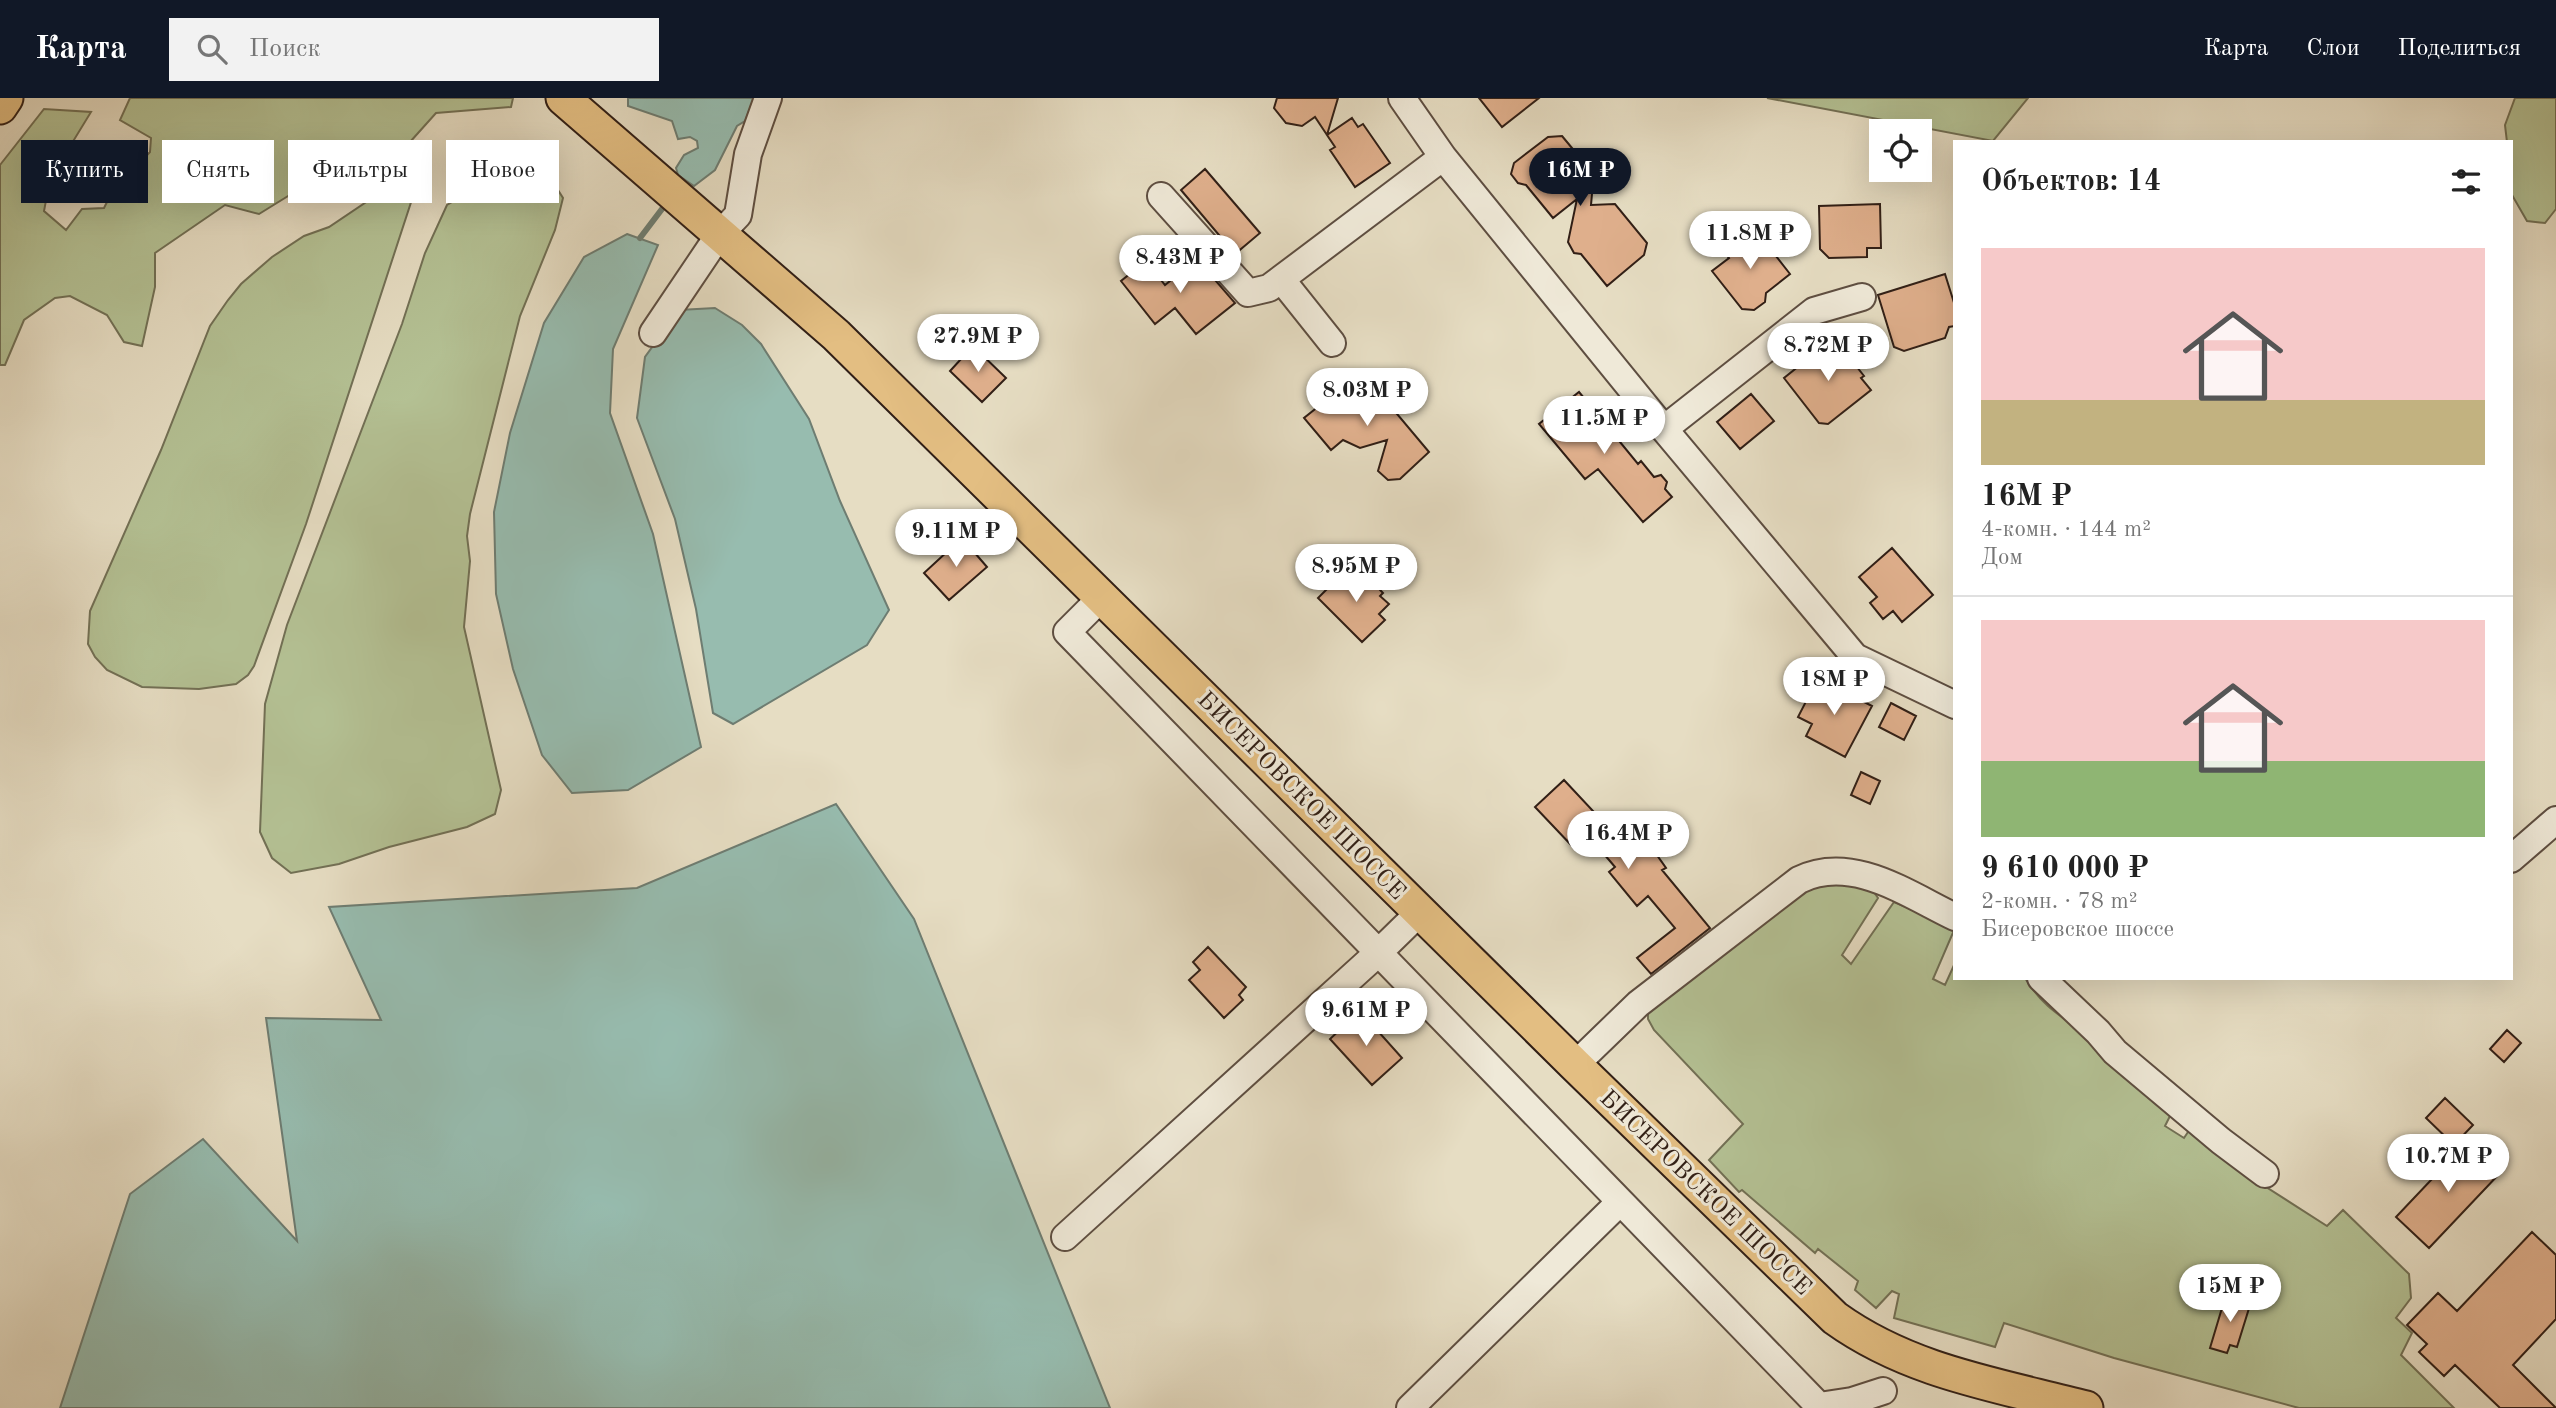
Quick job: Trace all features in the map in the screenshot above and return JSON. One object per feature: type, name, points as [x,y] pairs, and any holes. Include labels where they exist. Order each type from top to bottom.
[{"type":"main road","points":[[0,107],[6,98]]},
{"type":"main road","name":"БИСЕРОВСКОЕ ШОССЕ","points":[[563,98],[836,334],[1575,1065],[1835,1318],[1895,1354],[1919,1364],[2086,1408]]},
{"type":"lane","points":[[653,332],[719,235],[738,215],[748,154],[768,98]]},
{"type":"lane","points":[[1402,98],[1443,158],[1664,429],[1855,657],[1953,704]]},
{"type":"lane","points":[[1161,195],[1248,293],[1269,289],[1443,158]]},
{"type":"lane","points":[[1282,279],[1332,343]]},
{"type":"lane","points":[[1664,429],[1814,311],[1862,297]]},
{"type":"lane","points":[[1102,597],[1067,632],[1820,1407],[1881,1399],[1895,1354]]},
{"type":"lane","points":[[2513,857],[2556,820]]},
{"type":"lane","points":[[1575,1065],[1637,1004],[1791,886],[1817,871],[1836,869],[1858,873],[1892,886],[1953,916]]},
{"type":"lane","points":[[1066,1237],[1420,912]]},
{"type":"lane","points":[[2043,980],[2115,1052],[2221,1142],[2266,1174]]},
{"type":"lane","points":[[1410,1408],[1620,1202]]},
{"type":"green space","points":[[130,98],[513,98],[511,107],[436,113],[412,140],[288,140],[288,196],[259,214],[225,205],[155,253],[155,287],[142,346],[124,342],[107,315],[70,296],[55,298],[24,320],[5,365],[0,365],[0,165],[44,109],[91,112],[74,140],[21,140],[21,203],[46,203],[44,211],[66,230],[82,209],[104,208],[106,203],[148,203],[148,154],[151,138],[120,120]]},
{"type":"green space","points":[[1767,98],[2028,98],[1994,140],[1932,129],[1932,119],[1877,119]]},
{"type":"green space","points":[[2515,98],[2556,98],[2556,209],[2545,223],[2527,221],[2513,197],[2513,140],[2507,140],[2505,125]]},
{"type":"green space","points":[[559,192],[563,198],[555,230],[520,316],[470,514],[467,536],[470,561],[464,627],[501,790],[495,814],[467,827],[389,847],[339,864],[291,873],[272,858],[260,832],[265,704],[287,625],[402,324],[425,253],[447,205],[559,203]]},
{"type":"green space","points":[[365,203],[411,203],[306,524],[254,666],[248,675],[236,684],[199,689],[142,687],[107,670],[95,657],[88,644],[90,611],[161,450],[210,326],[241,284],[272,257],[304,236],[329,227]]},
{"type":"green space","points":[[1819,881],[1871,888],[1878,898],[1842,955],[1851,964],[1894,902],[1953,927],[1933,979],[1945,985],[1953,967],[1953,980],[2026,980],[2047,1005],[2101,1045],[2173,1110],[2165,1126],[2184,1138],[2190,1129],[2252,1178],[2327,1226],[2343,1210],[2409,1274],[2411,1298],[2396,1318],[2412,1333],[2401,1355],[2454,1408],[2299,1408],[2114,1358],[2004,1323],[1995,1347],[1894,1318],[1899,1294],[1892,1291],[1876,1308],[1855,1290],[1858,1281],[1818,1249],[1815,1253],[1742,1190],[1739,1192],[1709,1160],[1743,1124],[1654,1030],[1648,1019],[1648,1012],[1802,889]]},
{"type":"water","points":[[628,98],[754,98],[745,121],[737,126],[715,170],[694,186],[678,175],[676,168],[684,155],[698,148],[697,141],[690,137],[678,139],[672,121],[628,106]]},
{"type":"water","points":[[627,234],[658,245],[613,349],[610,413],[653,534],[701,747],[628,790],[572,793],[542,755],[513,669],[496,594],[494,512],[510,433],[544,323],[584,257]]},
{"type":"water","points":[[715,308],[742,325],[761,344],[809,419],[840,501],[889,610],[867,645],[733,724],[713,713],[696,609],[675,519],[637,418],[645,357],[679,310]]},
{"type":"water","points":[[836,804],[914,919],[1110,1408],[60,1408],[130,1194],[203,1139],[297,1241],[266,1018],[381,1020],[329,907],[637,888]]},
{"type":"building","points":[[1277,98],[1338,98],[1327,135],[1315,117],[1302,126],[1286,123],[1274,108]]},
{"type":"building","points":[[1479,98],[1539,98],[1502,127]]},
{"type":"building","points":[[1352,118],[1358,127],[1363,124],[1390,163],[1355,187],[1330,150],[1335,147],[1327,135]]},
{"type":"building","points":[[1562,136],[1591,171],[1594,171],[1591,205],[1615,204],[1647,243],[1644,255],[1607,286],[1581,254],[1574,253],[1568,242],[1577,199],[1553,218],[1526,185],[1518,183],[1511,174],[1514,163],[1548,137]]},
{"type":"building","points":[[1205,169],[1260,233],[1235,254],[1181,190]]},
{"type":"building","points":[[1880,204],[1881,248],[1867,248],[1867,257],[1829,258],[1820,249],[1819,206]]},
{"type":"building","points":[[1754,228],[1790,274],[1766,293],[1765,302],[1754,310],[1742,309],[1712,271],[1729,258],[1724,252]]},
{"type":"building","points":[[1197,259],[1235,303],[1196,334],[1175,308],[1155,324],[1121,281],[1146,261],[1165,285]]},
{"type":"building","points":[[1945,274],[1953,300],[1953,326],[1949,327],[1945,338],[1904,351],[1894,347],[1878,295]]},
{"type":"building","points":[[1834,338],[1864,376],[1861,378],[1871,390],[1828,424],[1819,423],[1784,378]]},
{"type":"building","points":[[973,346],[1006,378],[982,402],[950,371]]},
{"type":"building","points":[[1336,385],[1344,390],[1367,385],[1377,390],[1429,452],[1400,479],[1388,480],[1378,471],[1387,440],[1360,448],[1343,440],[1331,450],[1304,418],[1324,402],[1320,398]]},
{"type":"building","points":[[1579,392],[1638,464],[1641,461],[1654,477],[1661,475],[1667,482],[1665,489],[1672,497],[1643,522],[1598,469],[1585,479],[1539,424]]},
{"type":"building","points":[[1751,394],[1774,421],[1740,449],[1717,422]]},
{"type":"building","points":[[962,538],[987,567],[949,600],[924,573]]},
{"type":"building","points":[[1892,548],[1933,595],[1902,622],[1893,611],[1883,619],[1870,603],[1877,597],[1859,577]]},
{"type":"building","points":[[1345,571],[1354,580],[1363,572],[1383,593],[1380,596],[1389,604],[1379,614],[1385,620],[1362,642],[1318,598]]},
{"type":"building","points":[[1818,678],[1872,706],[1845,757],[1806,736],[1812,724],[1798,717]]},
{"type":"building","points":[[1891,703],[1916,716],[1904,740],[1879,727]]},
{"type":"building","points":[[1861,772],[1880,781],[1870,804],[1851,795]]},
{"type":"building","points":[[1564,780],[1620,840],[1637,827],[1666,868],[1662,870],[1710,928],[1651,974],[1637,958],[1675,928],[1648,896],[1637,906],[1609,872],[1615,867],[1587,834],[1573,847],[1535,807]]},
{"type":"building","points":[[1208,947],[1246,987],[1239,995],[1243,1000],[1224,1018],[1189,980],[1200,970],[1193,962]]},
{"type":"building","points":[[1360,1011],[1402,1058],[1372,1085],[1330,1039]]},
{"type":"building","points":[[2507,1030],[2521,1043],[2504,1062],[2490,1049]]},
{"type":"building","points":[[2445,1098],[2473,1125],[2454,1145],[2426,1118]]},
{"type":"building","points":[[2468,1141],[2501,1172],[2429,1248],[2396,1217]]},
{"type":"building","points":[[2532,1232],[2556,1255],[2556,1319],[2513,1365],[2556,1408],[2500,1408],[2455,1365],[2444,1376],[2419,1352],[2427,1344],[2407,1325],[2438,1293],[2457,1311]]},
{"type":"building","points":[[2239,1296],[2250,1305],[2237,1347],[2230,1345],[2227,1353],[2210,1348],[2225,1298]]},
{"type":"waterway","points":[[640,238],[662,209]]}]
